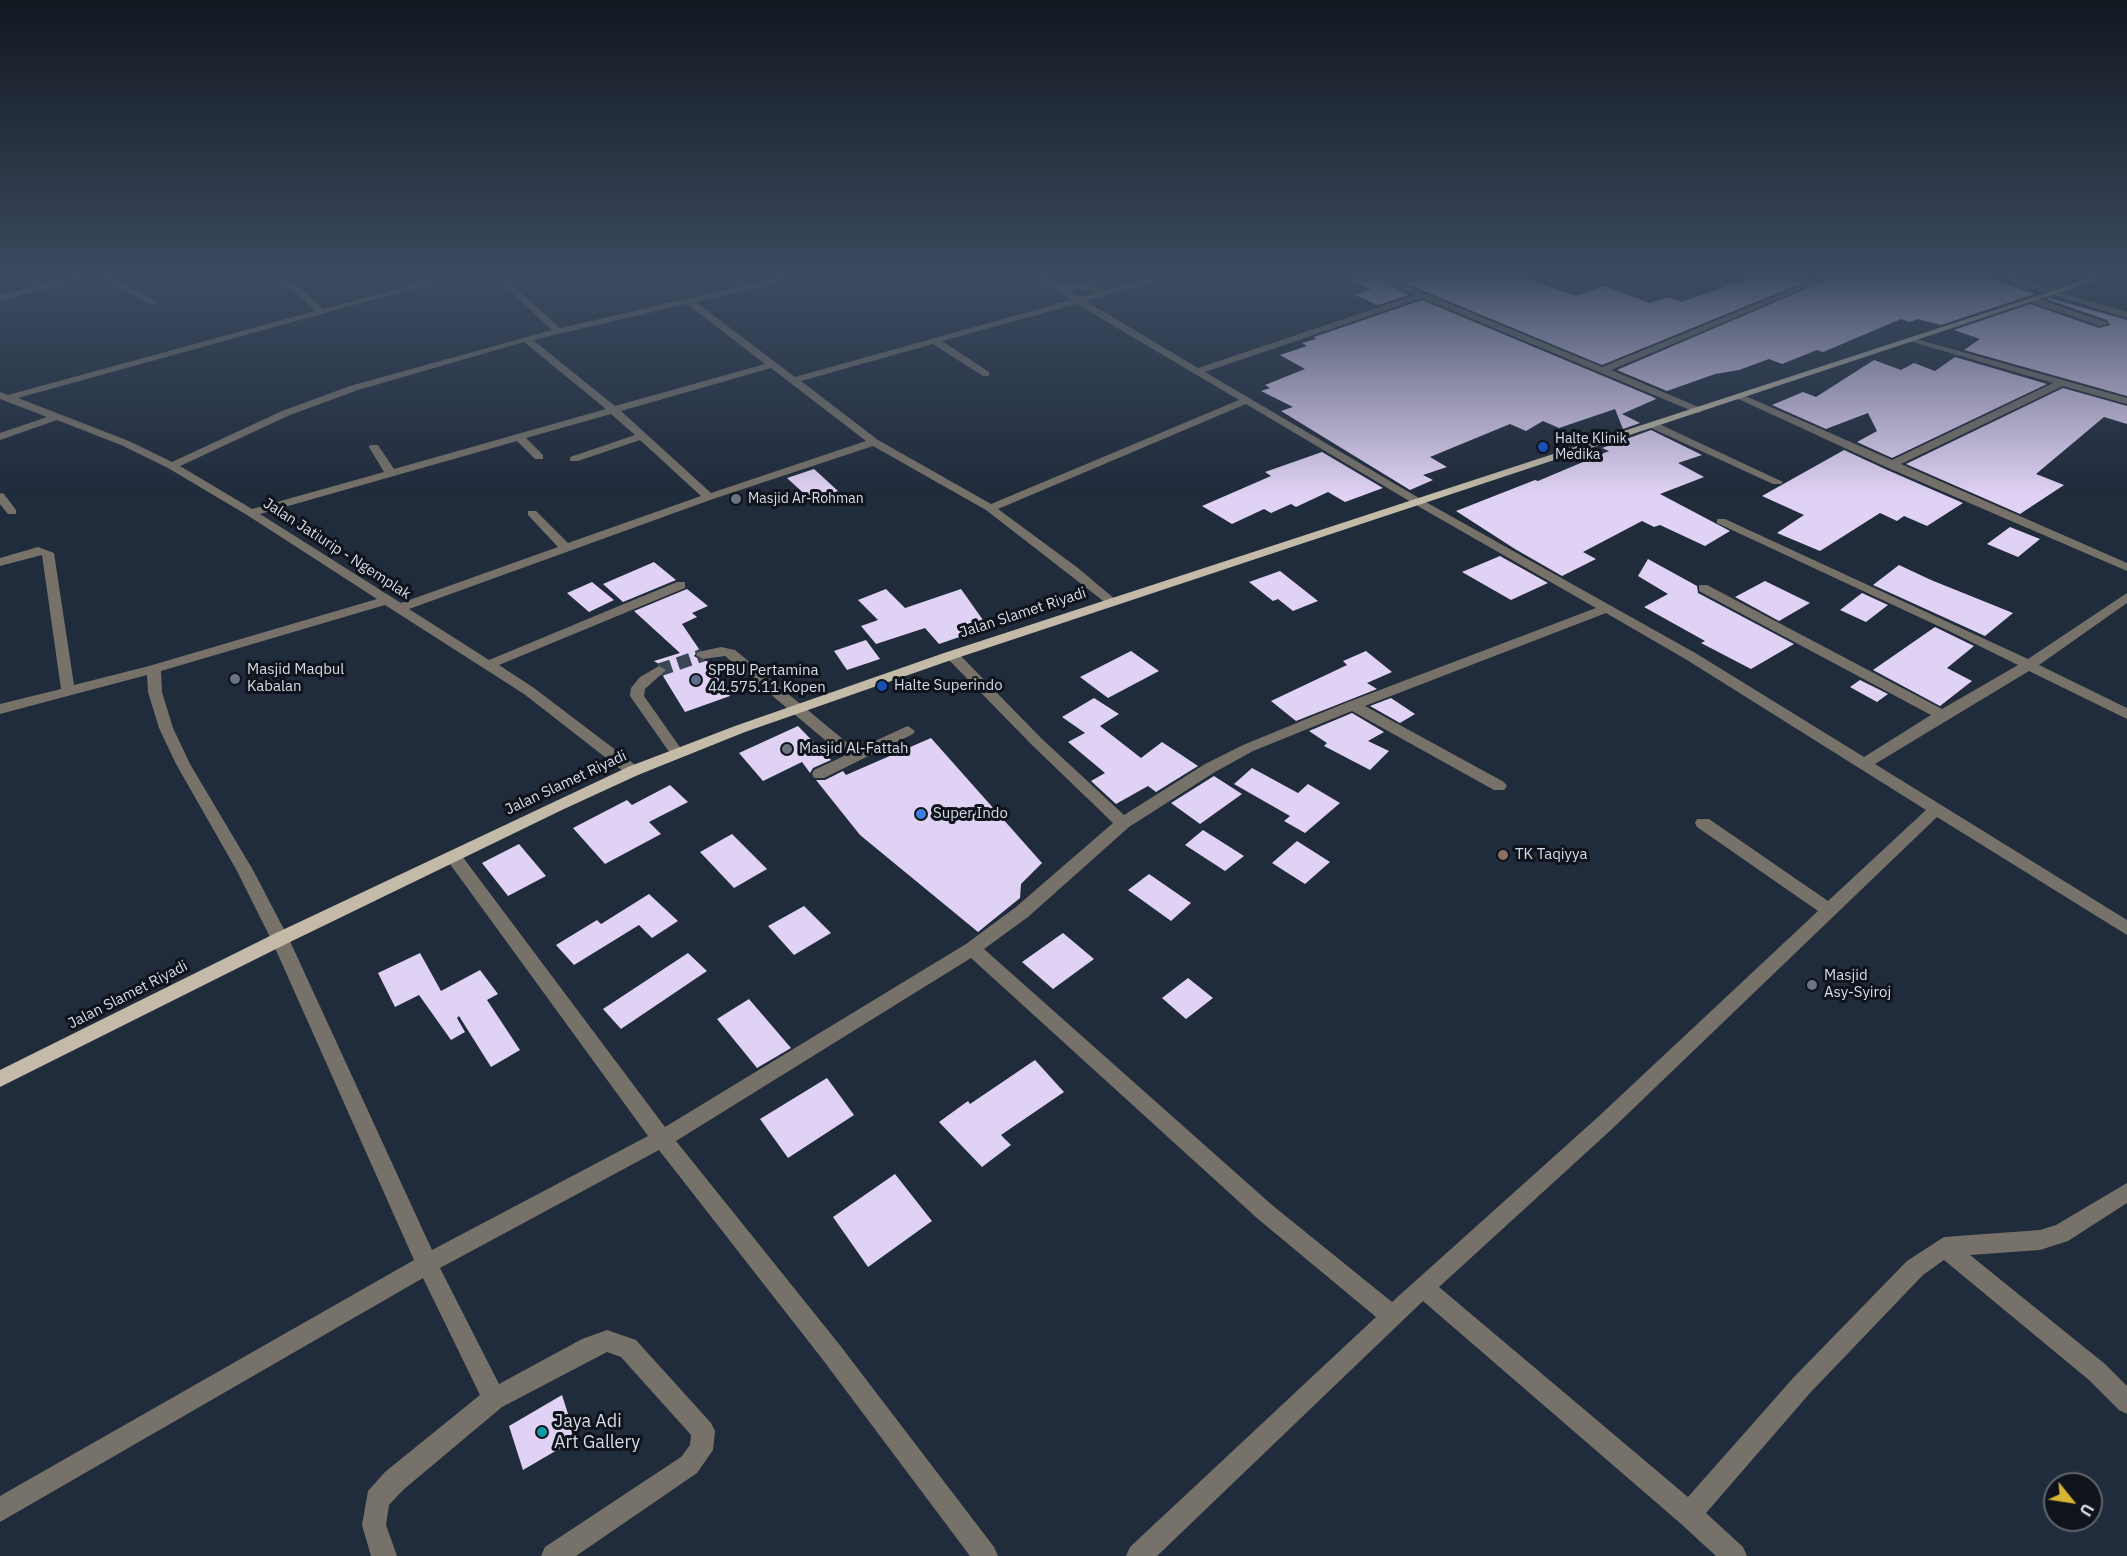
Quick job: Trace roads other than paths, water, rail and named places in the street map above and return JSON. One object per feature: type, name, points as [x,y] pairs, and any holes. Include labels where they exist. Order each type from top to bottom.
[{"type":"main road","name":"Jalan Slamet Riyadi","points":[[0,1079],[280,939],[633,771],[677,753],[794,708],[1873,352]]},
{"type":"street","points":[[4,397],[171,352]]},
{"type":"street","points":[[172,466],[330,396],[483,352]]},
{"type":"street","points":[[541,352],[612,409],[709,497]]},
{"type":"street","points":[[756,352],[873,442],[990,508],[1074,571],[1111,603]]},
{"type":"street","points":[[794,380],[897,352]]},
{"type":"street","points":[[951,352],[986,374]]},
{"type":"street","points":[[1165,352],[1420,503],[1608,608],[1865,764],[2127,928]]},
{"type":"street","points":[[1198,371],[1255,352]]},
{"type":"street","points":[[1559,352],[1697,410]]},
{"type":"street","points":[[1603,370],[1647,352]]},
{"type":"street","points":[[1955,352],[2127,401]]},
{"type":"street","points":[[251,513],[772,364]]},
{"type":"street","points":[[1890,465],[2061,383]]},
{"type":"street","points":[[1737,396],[2127,567]]},
{"type":"street","name":"Jalan Jatiurip - Ngemplak","points":[[4,397],[125,443],[172,466],[251,513],[529,691],[633,771]]},
{"type":"street","points":[[990,508],[1245,401]]},
{"type":"street","points":[[0,437],[56,417]]},
{"type":"street","points":[[1653,425],[1777,482]]},
{"type":"street","points":[[518,436],[539,457]]},
{"type":"street","points":[[574,459],[643,436]]},
{"type":"street","points":[[0,710],[393,604],[566,548],[873,442]]},
{"type":"street","points":[[374,447],[390,472]]},
{"type":"street","points":[[0,496],[12,512]]},
{"type":"street","points":[[532,513],[566,548]]},
{"type":"street","points":[[1721,521],[2029,665],[2127,714]]},
{"type":"street","points":[[0,562],[38,551],[48,553],[68,691]]},
{"type":"street","points":[[488,665],[681,585]]},
{"type":"street","points":[[1702,588],[1942,715]]},
{"type":"street","points":[[1865,764],[1942,715],[2029,665],[2127,597]]},
{"type":"street","points":[[0,1510],[427,1264],[662,1139],[972,949],[1046,891],[1123,823],[1201,774],[1248,748],[1353,705],[1608,608]]},
{"type":"street","points":[[703,654],[721,651],[730,653],[854,756]]},
{"type":"street","points":[[952,655],[1036,741],[1123,823]]},
{"type":"street","points":[[154,669],[159,708],[170,737],[189,774],[246,870],[280,939],[427,1264],[494,1399]]},
{"type":"street","points":[[659,670],[638,688],[637,696],[677,753]]},
{"type":"street","points":[[1353,705],[1499,786]]},
{"type":"street","points":[[819,774],[908,731]]},
{"type":"street","points":[[1139,1556],[1423,1287],[1605,1123],[1936,809]]},
{"type":"street","points":[[1703,823],[1829,910]]},
{"type":"street","points":[[453,856],[662,1139],[831,1352],[985,1556]]},
{"type":"street","points":[[972,949],[1265,1212],[1393,1317]]},
{"type":"street","points":[[1689,1514],[1802,1385],[1915,1268],[1944,1247],[2009,1244],[2050,1237],[2077,1226],[2127,1192]]},
{"type":"street","points":[[1944,1247],[2097,1372],[2127,1402]]},
{"type":"street","points":[[1423,1287],[1689,1514],[1734,1556]]},
{"type":"street","points":[[384,1556],[374,1525],[377,1500],[394,1481],[494,1399],[590,1347],[607,1341],[628,1348],[703,1431],[701,1450],[688,1465],[554,1556]]},
{"type":"tunnel","points":[[659,670],[703,655]]},
{"type":"place","name":"Halte Klinik Medika","points":[[1543,447]]},
{"type":"place","name":"Masjid Ar-Rohman","points":[[736,499]]},
{"type":"place","name":"Masjid Maqbul Kabalan","points":[[235,679]]},
{"type":"place","name":"SPBU Pertamina 44.575.11 Kopen","points":[[696,680]]},
{"type":"place","name":"Halte Superindo","points":[[882,686]]},
{"type":"place","name":"Masjid Al-Fattah","points":[[787,749]]},
{"type":"place","name":"Super Indo","points":[[921,814]]},
{"type":"place","name":"TK Taqiyya","points":[[1503,855]]},
{"type":"place","name":"Masjid Asy-Syiroj","points":[[1812,985]]},
{"type":"place","name":"Jaya Adi Art Gallery","points":[[542,1432]]}]
